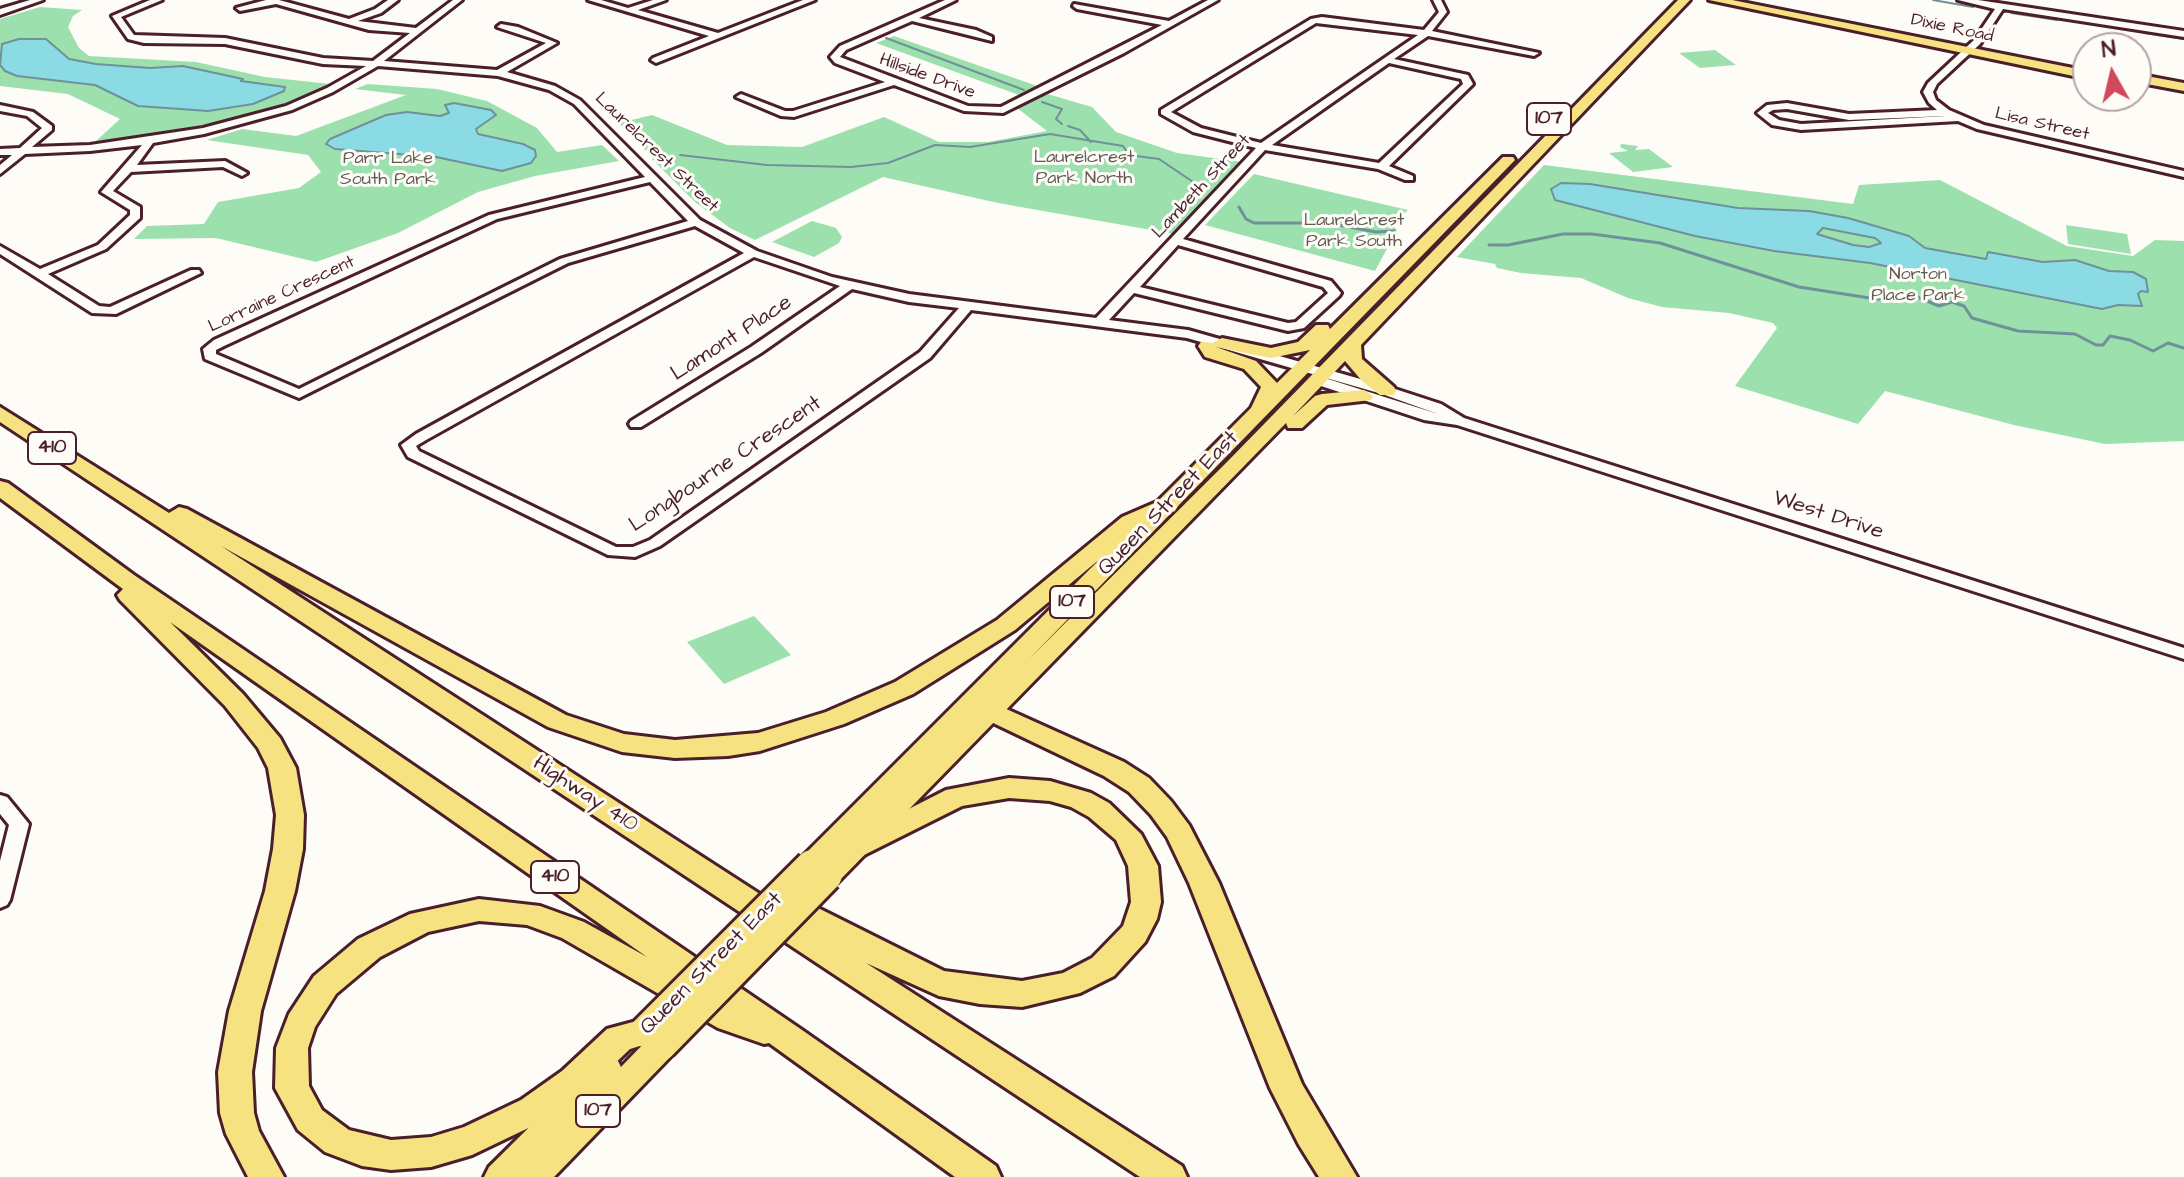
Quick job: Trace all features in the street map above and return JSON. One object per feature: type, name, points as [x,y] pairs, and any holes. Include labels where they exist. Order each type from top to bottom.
[{"type":"highway","name":"Highway 410","points":[[0,413],[1169,1177]]},
{"type":"highway","points":[[104,483],[129,486],[557,721],[622,743],[675,749],[760,742],[835,718],[895,692],[987,639],[1037,602],[1130,522],[1167,506]]},
{"type":"highway","name":"410","points":[[0,488],[126,580],[983,1177]]},
{"type":"highway","points":[[126,580],[130,598],[234,700],[270,744],[282,768],[290,815],[288,849],[280,891],[245,1011],[235,1072],[237,1113],[243,1134],[266,1177]]},
{"type":"highway","points":[[981,706],[1114,769],[1139,785],[1179,832],[1204,883],[1287,1088],[1311,1134],[1339,1177]]},
{"type":"highway","points":[[699,869],[734,878],[900,966],[939,983],[980,991],[1022,994],[1048,990],[1085,978],[1119,953],[1142,919],[1146,902],[1143,866],[1127,834],[1099,810],[1081,800],[1050,791],[1009,788],[956,797],[854,849]]},
{"type":"highway","points":[[653,1039],[619,1039],[574,1081],[533,1110],[472,1140],[431,1152],[376,1153],[337,1141],[310,1120],[292,1088],[292,1048],[300,1023],[325,985],[347,964],[369,948],[421,922],[479,910],[529,914],[573,930],[729,1019],[790,1040]]},
{"type":"main road","name":"Dixie Road","points":[[1747,0],[2072,71]]},
{"type":"main road","name":"Dixie Road","points":[[1710,2],[2072,65]]},
{"type":"main road","name":"Queen Street East","points":[[500,1177],[653,1039],[981,706],[1259,439],[1372,299],[1679,3]]},
{"type":"main road","points":[[2152,81],[2184,87]]},
{"type":"main road","points":[[2152,87],[2184,94]]},
{"type":"main road","name":"Queen Street East","points":[[819,871],[854,849],[981,706],[1258,413],[1352,343],[1560,118]]},
{"type":"main road","points":[[1258,413],[1270,386],[1250,365],[1211,353],[1215,344],[1265,352],[1296,349],[1308,343],[1351,301],[1372,299]]},
{"type":"main road","points":[[1352,343],[1353,360],[1368,377],[1387,391]]},
{"type":"main road","points":[[1259,439],[1283,436],[1322,400],[1364,396]]},
{"type":"main road","name":"Queen Street East","points":[[533,1177],[653,1039]]},
{"type":"street","points":[[0,12],[39,0]]},
{"type":"street","name":"Laurelcrest Street","points":[[158,0],[116,16],[131,37],[144,40],[225,41],[305,59],[499,73],[552,88],[577,102],[696,222],[753,253],[849,285],[909,298],[1141,328],[1215,344],[1311,373]]},
{"type":"street","points":[[347,22],[378,11],[394,0]]},
{"type":"street","points":[[0,152],[90,148],[149,141],[216,128],[289,108],[335,88],[377,64],[458,0]]},
{"type":"street","points":[[592,0],[718,36]]},
{"type":"street","points":[[630,10],[662,0]]},
{"type":"street","points":[[656,60],[811,0]]},
{"type":"street","name":"Hillside Drive","points":[[952,0],[843,48],[835,57],[838,61],[967,109],[1003,110],[1214,0]]},
{"type":"street","points":[[1426,33],[1443,12],[1437,0]]},
{"type":"street","points":[[1962,0],[2184,34]]},
{"type":"street","points":[[240,8],[273,1],[347,22],[419,31]]},
{"type":"street","points":[[1946,112],[1932,101],[1928,92],[1943,72],[1951,69],[1964,47],[1999,9],[1996,5]]},
{"type":"street","points":[[1077,6],[1172,24]]},
{"type":"street","points":[[914,19],[989,39]]},
{"type":"street","points":[[1409,178],[1380,166],[1263,147],[1197,130],[1164,112],[1314,21],[1334,20],[1426,33],[1534,53]]},
{"type":"street","points":[[499,73],[553,43],[501,27]]},
{"type":"street","name":"Lambeth Street","points":[[1100,322],[1263,147],[1426,33]]},
{"type":"street","points":[[1380,166],[1387,163],[1468,84],[1465,77],[1390,61]]},
{"type":"street","points":[[741,97],[784,114],[794,114],[893,82]]},
{"type":"street","points":[[1946,112],[1874,120],[1801,127],[1776,123],[1762,113],[1770,107],[1787,106],[1874,120],[1958,118]]},
{"type":"street","points":[[0,108],[30,114],[48,128],[0,171]]},
{"type":"street","name":"Lisa Street","points":[[1946,112],[2003,133],[2184,174]]},
{"type":"street","points":[[40,273],[102,247],[136,216],[136,209],[106,192],[129,169],[149,141]]},
{"type":"street","points":[[129,169],[225,164],[242,173]]},
{"type":"street","name":"Lorraine Crescent","points":[[652,178],[493,217],[219,343],[209,349],[210,356],[299,394],[564,261],[696,222]]},
{"type":"street","points":[[1130,288],[1288,327],[1300,325],[1335,293],[1327,284],[1174,243]]},
{"type":"street","points":[[0,249],[96,310],[112,311],[195,273]]},
{"type":"street","name":"Longbourne Crescent","points":[[753,253],[421,437],[408,445],[413,454],[613,552],[635,552],[655,543],[925,355],[969,304]]},
{"type":"street","name":"Lamont Place","points":[[636,424],[756,350],[849,285]]},
{"type":"street","name":"West Drive","points":[[1311,373],[1387,391],[1436,407],[1459,421]]},
{"type":"street","name":"West Drive","points":[[1311,373],[1364,396],[1429,417],[1459,421],[2184,654]]},
{"type":"street","points":[[0,802],[19,824],[0,900]]},
{"type":"green space","points":[[40,7],[82,10],[73,16],[68,27],[79,48],[89,56],[196,62],[265,77],[330,84],[296,100],[227,120],[177,131],[95,142],[120,119],[68,94],[0,86],[0,19]]},
{"type":"green space","points":[[894,36],[1040,87],[1019,95],[876,43]]},
{"type":"green space","points":[[1715,50],[1736,65],[1700,68],[1679,53]]},
{"type":"green space","name":"Parr Lake South Park","points":[[368,84],[437,89],[487,101],[537,128],[557,152],[602,145],[619,161],[535,176],[478,192],[398,233],[316,262],[216,238],[134,239],[147,226],[204,224],[218,202],[299,188],[321,172],[308,155],[207,140],[242,129],[296,136],[406,95],[355,89]]},
{"type":"green space","name":"Laurelcrest Park North","points":[[1044,93],[1092,107],[1116,132],[1177,153],[1243,162],[1174,234],[998,203],[883,177],[755,240],[730,228],[695,202],[652,159],[657,154],[645,150],[619,123],[652,115],[727,145],[802,147],[884,117],[939,142],[988,142],[1047,131],[1017,108]]},
{"type":"green space","points":[[1621,144],[1638,146],[1635,150],[1649,149],[1673,167],[1633,172],[1609,153],[1628,151],[1620,147]]},
{"type":"green space","name":"Norton Place Park","points":[[1544,165],[1853,204],[1859,185],[1940,180],[2067,246],[2133,256],[2155,240],[2184,241],[2184,441],[2105,444],[2014,425],[1885,391],[1858,424],[1735,386],[1777,328],[1773,323],[1729,313],[1662,307],[1628,298],[1581,278],[1521,273],[1497,268],[1495,264],[1457,257]]},
{"type":"green space","name":"Laurelcrest Park South","points":[[1254,174],[1408,210],[1392,225],[1397,230],[1375,271],[1205,225]]},
{"type":"green space","points":[[812,221],[836,228],[842,237],[839,243],[814,257],[772,242]]},
{"type":"green space","points":[[2066,225],[2127,234],[2131,254],[2068,244]]},
{"type":"green space","points":[[754,616],[791,655],[724,684],[687,642]]},
{"type":"water","points":[[19,39],[46,39],[69,59],[96,64],[150,68],[183,66],[243,79],[241,81],[285,87],[284,91],[253,104],[208,111],[138,106],[95,85],[17,76],[5,71],[0,65],[2,44]]},
{"type":"water","points":[[454,103],[491,110],[496,115],[476,129],[478,134],[523,144],[535,150],[536,156],[531,163],[502,171],[436,157],[335,149],[326,144],[330,139],[386,115],[407,112],[440,116],[449,113],[445,105]]},
{"type":"water","points":[[1561,183],[1590,184],[1738,208],[1809,211],[1848,218],[1909,236],[1925,248],[1986,259],[1988,252],[2043,262],[2075,260],[2109,271],[2133,272],[2146,279],[2148,292],[2138,294],[2142,306],[2118,305],[2102,309],[1870,263],[1774,251],[1695,236],[1555,200],[1551,189]],"holes":[[[1823,228],[1875,238],[1881,243],[1869,247],[1817,234]]]},
{"type":"waterway","points":[[1933,0],[1973,7]]},
{"type":"waterway","points":[[2011,13],[2057,20]]},
{"type":"waterway","points":[[2152,34],[2184,39]]},
{"type":"waterway","points":[[886,38],[1024,90]]},
{"type":"waterway","points":[[1042,102],[1062,109],[1056,119],[1062,124]]},
{"type":"waterway","points":[[1068,126],[1080,130],[1090,141]]},
{"type":"waterway","points":[[680,155],[767,165],[851,167],[888,163],[935,145],[970,147],[1050,134],[1090,141]]},
{"type":"waterway","points":[[1090,141],[1123,146],[1129,155],[1159,159],[1202,188]]},
{"type":"waterway","points":[[1239,207],[1246,219],[1254,223],[1328,223],[1376,232],[1394,231]]},
{"type":"waterway","points":[[1489,245],[1508,245],[1563,234],[1592,234],[1660,243],[1799,287],[1876,299],[1896,299],[1899,294],[1910,294],[1939,306],[1952,302],[1964,306],[1972,318],[2018,331],[2075,334],[2096,345],[2103,345],[2110,336],[2130,340],[2153,351],[2168,343],[2184,348]]}]
